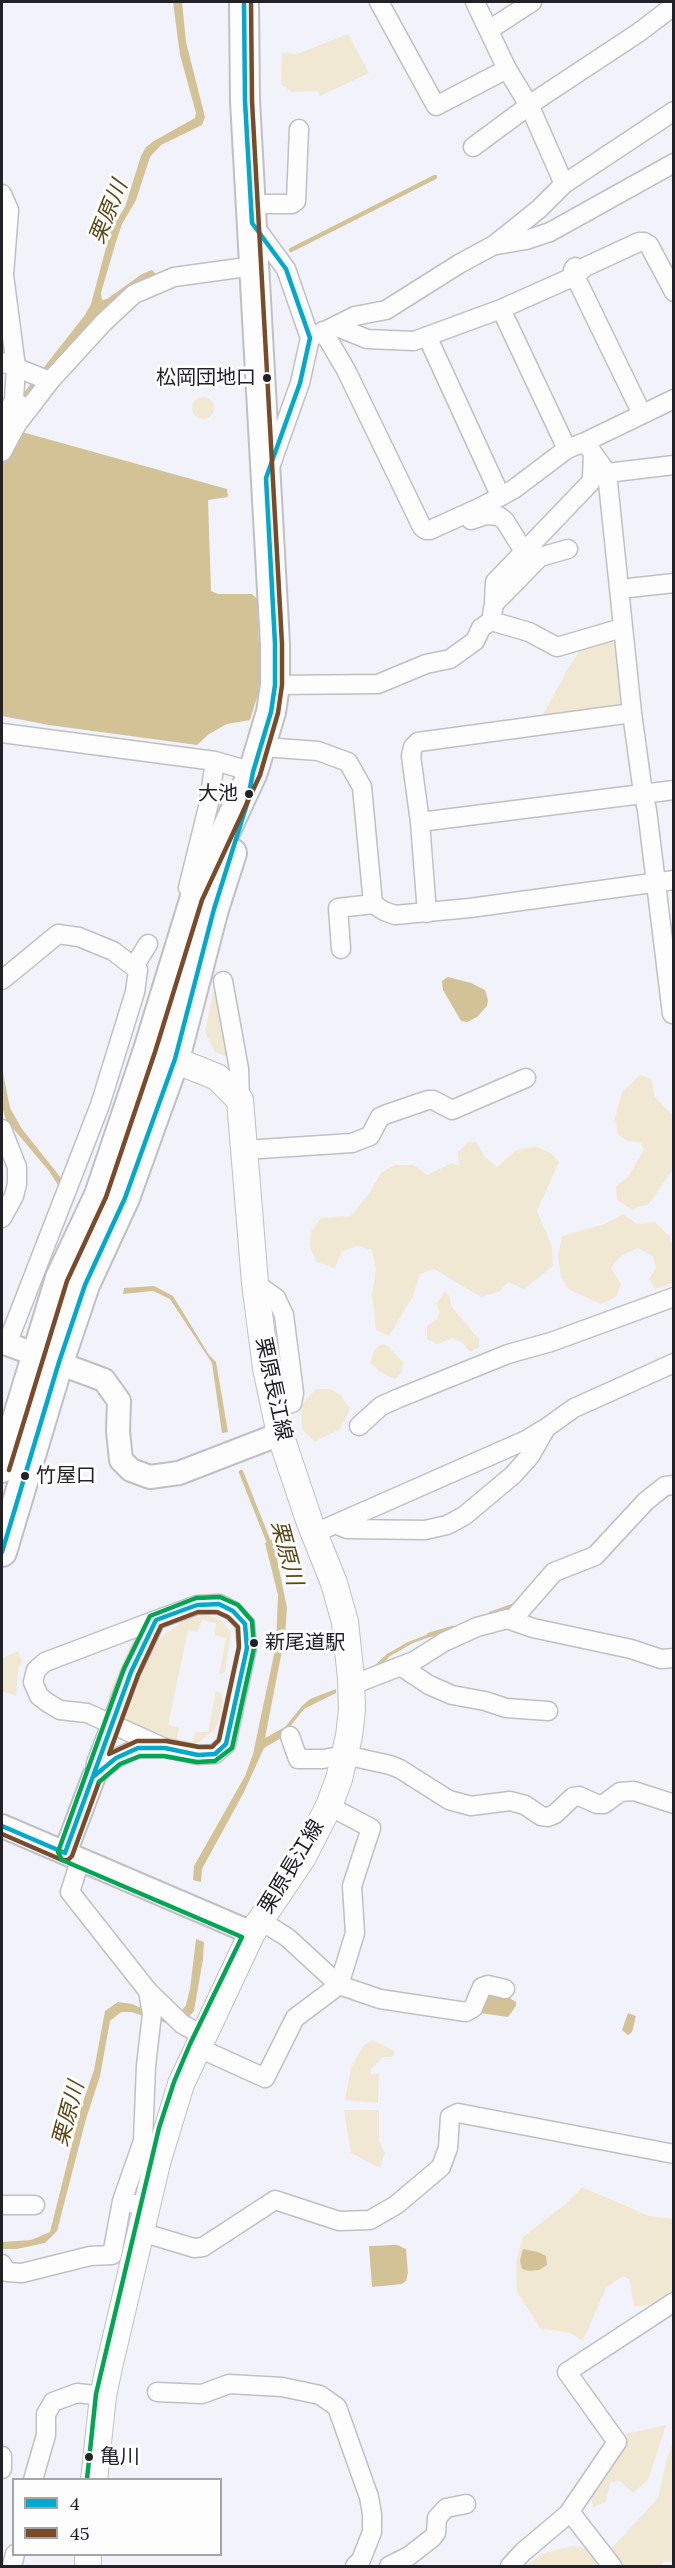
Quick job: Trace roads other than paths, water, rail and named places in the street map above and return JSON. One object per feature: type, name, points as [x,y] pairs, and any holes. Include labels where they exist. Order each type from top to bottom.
[{"type":"highway","points":[[2,1468],[48,1358],[125,1198],[175,1059],[214,909],[247,804],[275,685],[275,644],[245,101],[244,2]]},
{"type":"highway","points":[[2,1552],[48,1358],[60,1278],[99,1195],[148,1050],[195,897],[258,760]]},
{"type":"main road","points":[[148,1050],[217,1077],[240,1100]]},
{"type":"main road","name":"栗原長江線","points":[[94,2478],[103,2396],[141,2232],[135,2204],[200,2041],[256,1927],[303,1857],[329,1806],[345,1755],[350,1728],[352,1685],[345,1622],[334,1583],[325,1528],[279,1434],[266,1368],[255,1283],[240,1100]]},
{"type":"street","points":[[379,2],[436,106],[507,69]]},
{"type":"street","points":[[476,2],[507,69],[530,107],[564,184]]},
{"type":"street","points":[[489,30],[532,2]]},
{"type":"street","points":[[473,147],[538,99],[638,33],[670,8],[673,2]]},
{"type":"street","points":[[266,478],[300,383],[323,332],[355,316],[386,310],[494,245],[539,209],[564,184],[674,111]]},
{"type":"street","points":[[299,129],[296,201],[252,214],[346,370],[422,527],[430,530],[483,506],[514,489],[567,449],[589,447],[642,414],[674,399]]},
{"type":"street","points":[[494,245],[526,240],[550,232],[674,163]]},
{"type":"street","points":[[2,194],[9,210],[4,275],[9,364],[21,405],[2,452]]},
{"type":"street","points":[[323,332],[368,339],[414,341],[501,309],[575,276],[585,267],[639,242],[649,245],[668,268],[674,292]]},
{"type":"street","points":[[611,243],[584,257],[573,270],[642,414]]},
{"type":"street","points":[[2,423],[21,405],[44,377],[134,294],[174,277],[254,266]]},
{"type":"street","points":[[501,309],[567,449]]},
{"type":"street","points":[[427,336],[500,495]]},
{"type":"street","points":[[9,364],[44,377]]},
{"type":"street","points":[[589,447],[607,473],[632,712],[647,810],[654,883],[672,1014]]},
{"type":"street","points":[[492,613],[495,582],[590,483],[592,478],[589,447]]},
{"type":"street","points":[[607,473],[674,465]]},
{"type":"street","points":[[462,526],[486,515],[499,516],[509,526],[525,553]]},
{"type":"street","points":[[275,685],[378,684],[426,664],[450,659],[476,641],[481,628],[492,613],[540,557],[568,549]]},
{"type":"street","points":[[620,589],[674,583]]},
{"type":"street","points":[[492,613],[557,646],[622,628]]},
{"type":"street","points":[[427,913],[420,822],[411,756],[413,747],[418,742],[632,712]]},
{"type":"street","points":[[2,733],[215,761],[258,760],[318,751],[348,762],[362,787],[374,904]]},
{"type":"street","points":[[195,897],[188,888],[209,803],[215,761]]},
{"type":"street","points":[[420,822],[674,790]]},
{"type":"street","points":[[341,949],[338,908],[374,904],[395,915],[427,913],[674,880]]},
{"type":"street","points":[[2,980],[58,934],[79,937],[113,951],[135,965],[138,970],[135,992],[100,1105],[4,1343],[104,1380],[119,1401],[118,1431],[121,1460],[131,1470],[150,1477],[179,1473],[279,1434]]},
{"type":"street","points":[[135,965],[148,944]]},
{"type":"street","points":[[223,981],[240,1069],[240,1100]]},
{"type":"street","points":[[245,1150],[352,1143],[370,1136],[380,1117],[387,1114],[428,1100],[433,1100],[452,1110],[526,1078]]},
{"type":"street","points":[[2,1129],[17,1167],[14,1196],[2,1218]]},
{"type":"street","points":[[359,1426],[381,1406],[399,1398],[508,1354],[551,1342],[674,1297]]},
{"type":"street","points":[[325,1528],[526,1440],[574,1408],[674,1363]]},
{"type":"street","points":[[325,1528],[414,1530],[447,1525],[488,1498],[513,1475],[531,1456],[546,1428]]},
{"type":"street","points":[[513,1619],[554,1572],[595,1556],[646,1501],[665,1486],[674,1485]]},
{"type":"street","points":[[219,1604],[233,1611],[245,1624],[247,1648],[226,1744],[215,1754],[198,1755],[165,1748],[110,1724],[87,1713],[60,1710],[48,1703],[39,1696],[33,1682],[36,1670],[45,1662],[197,1605],[219,1604]]},
{"type":"street","points":[[352,1685],[402,1667],[444,1642],[501,1619],[513,1619],[533,1628],[631,1649],[661,1659],[674,1658]]},
{"type":"street","points":[[156,1620],[130,1672],[96,1763],[72,1857],[70,1892],[148,1991],[182,2024],[200,2041],[265,2078],[295,2018],[339,1985],[355,1933],[352,1886],[371,1828],[329,1806]]},
{"type":"street","points":[[402,1667],[429,1685],[452,1695],[485,1701],[506,1708],[548,1711]]},
{"type":"street","points":[[290,1736],[298,1759],[323,1759],[345,1755],[400,1769],[449,1800],[471,1806],[510,1800],[525,1805],[541,1816],[548,1817],[555,1814],[573,1797],[579,1796],[597,1804],[604,1804],[620,1792],[634,1791],[674,1804]]},
{"type":"street","points":[[94,1776],[116,1758],[138,1748],[165,1748]]},
{"type":"street","points":[[2,1826],[72,1857],[288,1938],[339,1985],[380,1999],[466,2012],[473,2008],[482,1987],[488,1985],[505,1989]]},
{"type":"street","points":[[2,2264],[7,2272],[22,2272],[90,2256],[112,2255],[135,2204],[143,2141],[146,2066],[151,2018],[148,1991]]},
{"type":"street","points":[[141,2232],[194,2248],[203,2247],[275,2200],[339,2221],[370,2220],[396,2205],[441,2167],[448,2148],[450,2117],[458,2114],[674,2154]]},
{"type":"street","points":[[2,2205],[35,2205]]},
{"type":"street","points":[[510,2566],[568,2514],[617,2442],[567,2372],[674,2302]]},
{"type":"street","points":[[157,2392],[202,2394],[228,2384],[282,2387],[320,2395],[338,2407],[369,2497],[372,2514],[372,2532],[361,2560],[355,2566]]},
{"type":"street","points":[[34,2478],[46,2435],[46,2414],[53,2402],[77,2393],[103,2396]]},
{"type":"street","points":[[2,2456],[2,2469]]},
{"type":"street","points":[[388,2566],[409,2556],[432,2538],[436,2533],[437,2518],[446,2508],[466,2504]]},
{"type":"street","points":[[568,2514],[574,2517],[612,2566]]},
{"type":"waterway","points":[[291,250],[435,177]]},
{"type":"waterway","name":"栗原川","points":[[241,1472],[270,1545]]},
{"type":"waterway","points":[[490,1614],[512,1606]]},
{"type":"waterway","points":[[429,1635],[453,1628]]},
{"type":"place","name":"松岡団地口","points":[[267,378]]},
{"type":"place","name":"大池","points":[[249,794]]},
{"type":"place","name":"竹屋口","points":[[25,1476]]},
{"type":"place","name":"新尾道駅","points":[[254,1643]]},
{"type":"place","name":"亀川","points":[[89,2457]]}]
